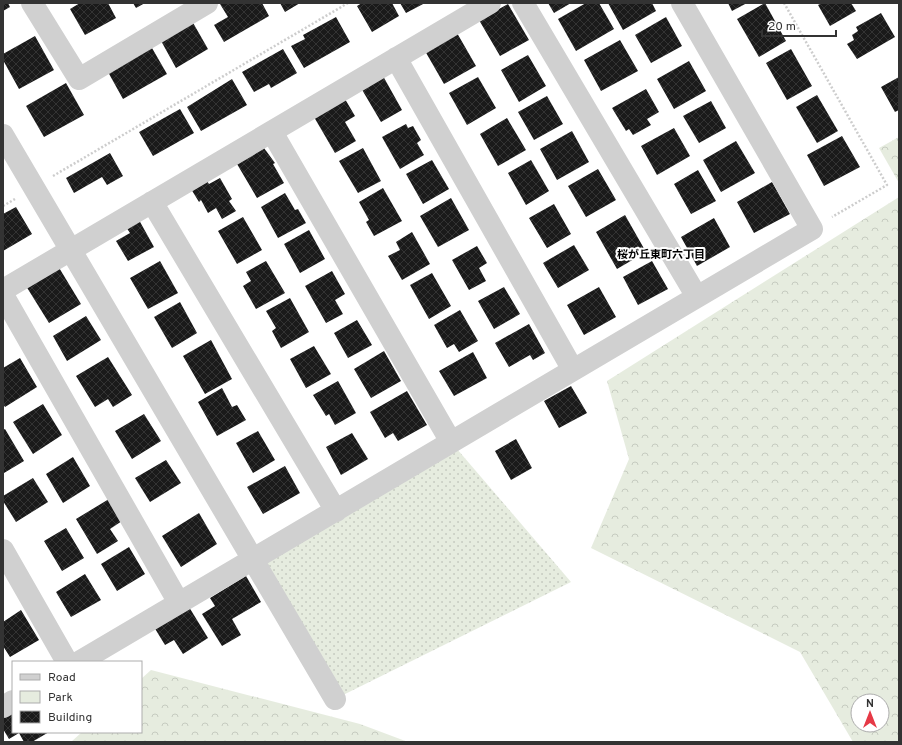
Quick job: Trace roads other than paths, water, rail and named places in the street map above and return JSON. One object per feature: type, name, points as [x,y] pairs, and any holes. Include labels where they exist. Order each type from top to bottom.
[{"type":"street","points":[[32,3],[78,80],[201,5]]},
{"type":"street","points":[[3,290],[490,3]]},
{"type":"street","points":[[523,3],[697,297]]},
{"type":"street","points":[[81,661],[812,229],[682,3]]},
{"type":"street","points":[[396,58],[573,370]]},
{"type":"street","points":[[272,132],[451,442]]},
{"type":"street","points":[[3,134],[335,699]]},
{"type":"street","points":[[152,202],[336,510]]},
{"type":"street","points":[[3,295],[179,603]]},
{"type":"street","points":[[3,550],[66,661]]},
{"type":"street","points":[[3,707],[12,702]]},
{"type":"district","name":"桜が丘東町六丁目","points":[[661,255]]}]
